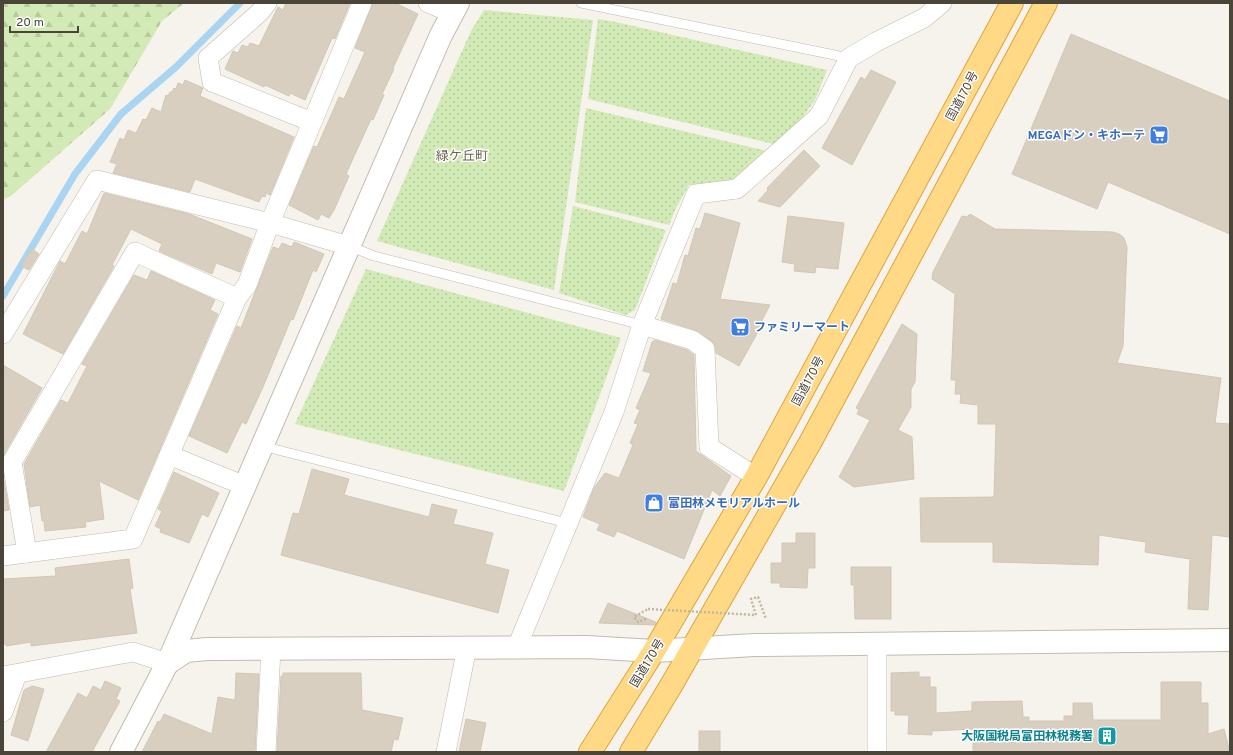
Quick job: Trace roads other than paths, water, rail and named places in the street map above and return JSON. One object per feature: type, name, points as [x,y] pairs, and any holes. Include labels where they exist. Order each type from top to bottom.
[{"type":"highway","name":"国道170号","points":[[590,752],[654,652],[756,477],[1012,3]]},
{"type":"highway","points":[[631,752],[811,441],[1046,3]]},
{"type":"street","points":[[267,3],[260,12],[208,58],[212,82],[312,122]]},
{"type":"street","points":[[3,556],[133,538],[237,298],[247,285],[270,223],[362,3]]},
{"type":"street","points":[[121,752],[168,663],[437,42],[455,8],[428,3]]},
{"type":"street","points":[[517,647],[614,412],[642,325],[696,194],[737,189],[819,116],[850,58],[876,42],[924,18],[942,3]]},
{"type":"street","points":[[3,334],[97,180],[270,223],[349,246]]},
{"type":"street","points":[[27,553],[12,462],[135,252],[237,298]]},
{"type":"street","points":[[642,325],[692,340],[705,349],[709,447],[756,477]]},
{"type":"street","points":[[169,455],[245,486]]},
{"type":"street","points":[[168,663],[186,651],[206,649],[587,647],[654,652],[754,645],[1230,640]]},
{"type":"street","points":[[877,644],[877,752]]},
{"type":"street","points":[[446,752],[467,647]]},
{"type":"street","points":[[266,752],[271,648]]},
{"type":"street","points":[[3,712],[10,675],[133,652],[168,663]]},
{"type":"lane","points":[[581,3],[850,58]]},
{"type":"lane","points":[[349,246],[374,256],[642,325]]},
{"type":"lane","points":[[262,446],[567,523]]},
{"type":"waterway","points":[[3,296],[75,174],[121,114],[176,67],[240,3]]},
{"type":"place","name":"MEGAドン・キホーテ","points":[[1159,135]]},
{"type":"place","name":"ファミリーマート","points":[[740,327]]},
{"type":"place","name":"富田林メモリアルホール","points":[[654,503]]},
{"type":"place","name":"大阪国税局富田林税務署","points":[[1107,736]]},
{"type":"district","name":"緑ケ丘町","points":[[462,155]]}]
